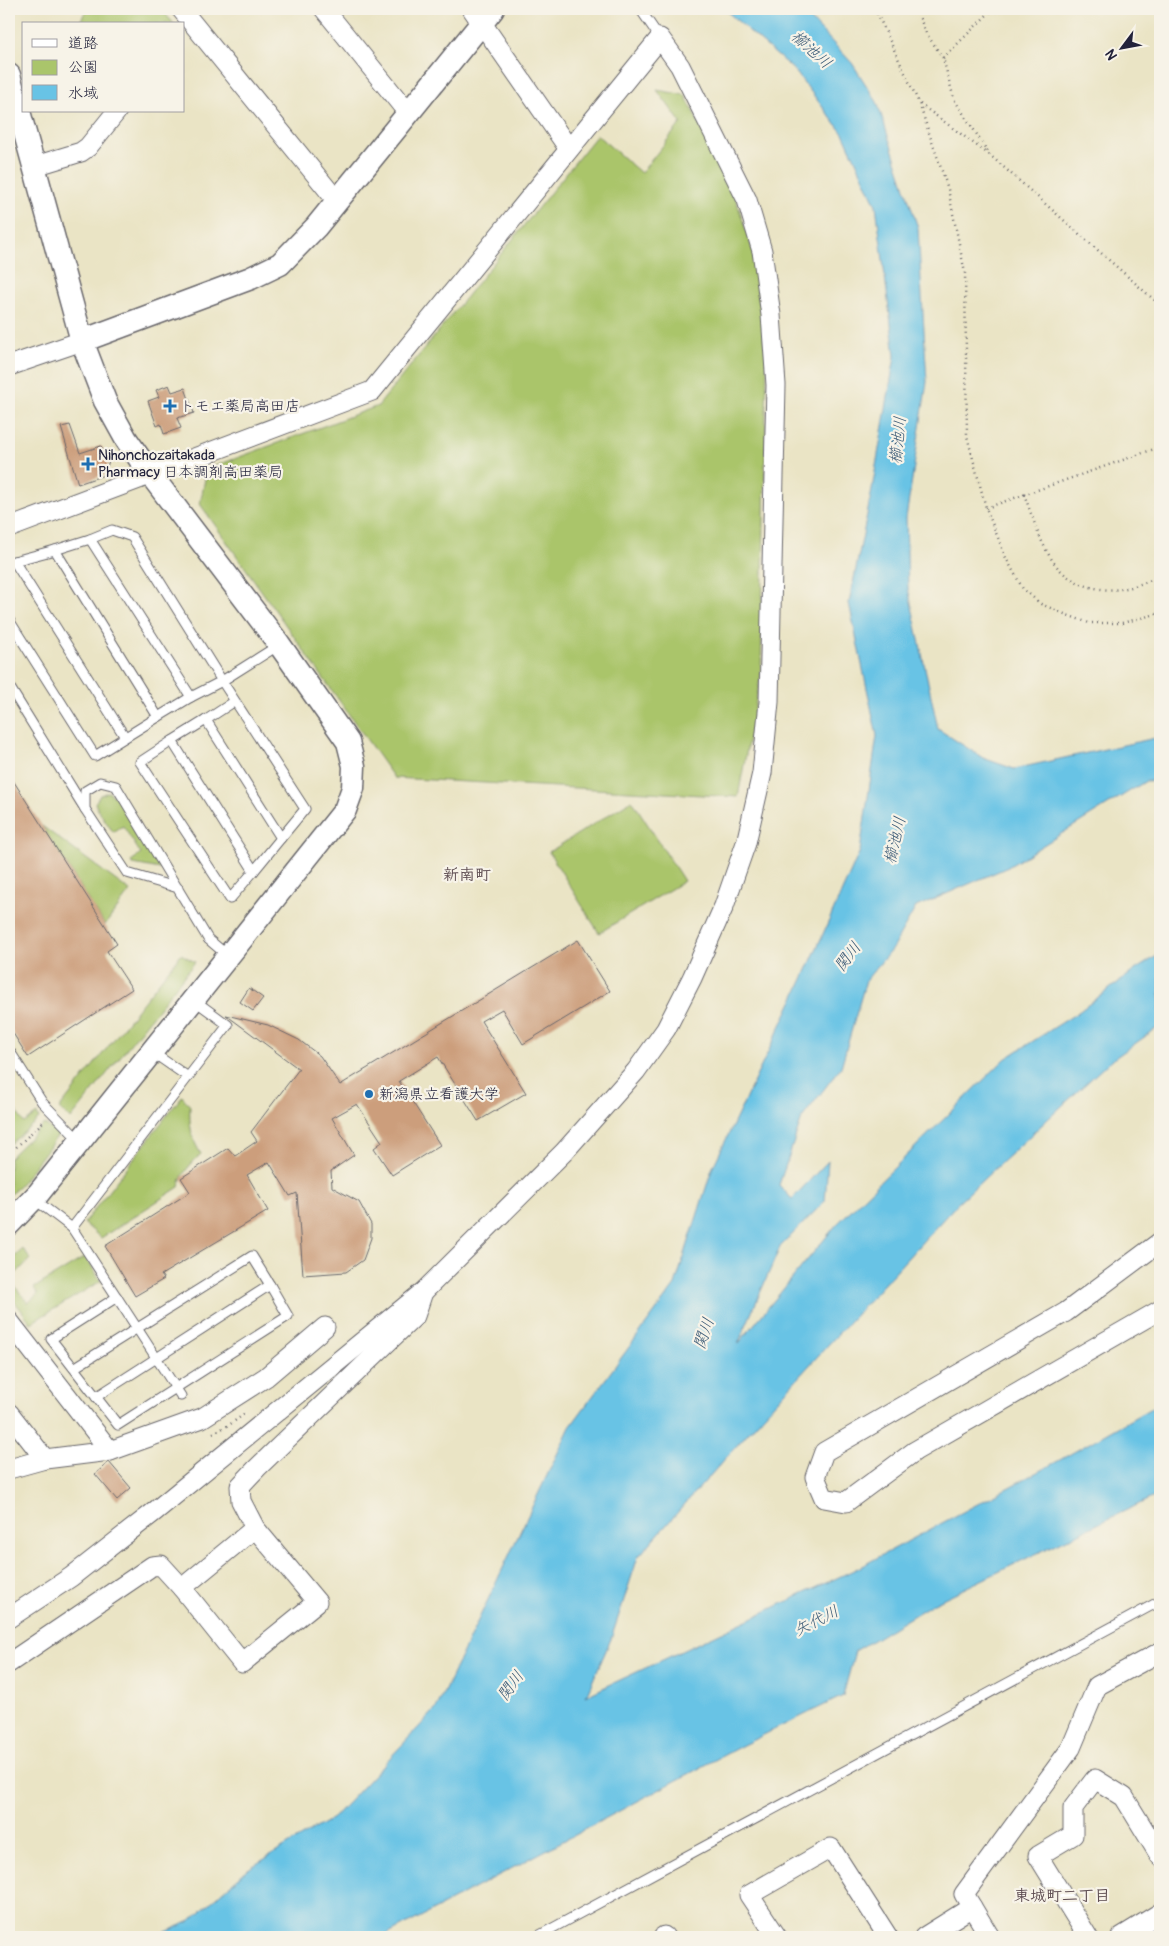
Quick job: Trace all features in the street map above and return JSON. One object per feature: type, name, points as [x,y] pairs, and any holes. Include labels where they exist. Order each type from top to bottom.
[{"type":"street","points":[[324,9],[408,113]]},
{"type":"street","points":[[9,366],[251,278],[280,264],[300,245],[337,202],[408,113],[482,13],[569,149]]},
{"type":"street","points":[[186,21],[337,202]]},
{"type":"street","points":[[9,528],[372,391],[660,38],[680,66],[747,200],[762,251],[770,306],[776,385],[769,702],[762,773],[746,842],[724,906],[692,978],[666,1029],[636,1072],[564,1152],[423,1292],[154,1512],[71,1577],[9,1618]]},
{"type":"street","points":[[9,75],[82,341],[105,401],[126,439],[151,475],[280,644],[348,742],[354,766],[353,788],[345,810],[81,1141],[33,1199],[9,1224]]},
{"type":"street","points":[[35,166],[81,152],[116,112]]},
{"type":"street","points":[[1160,1242],[1066,1312],[824,1452],[815,1477],[824,1498],[846,1502],[915,1451],[1160,1310]]},
{"type":"street","points":[[9,1663],[152,1566],[161,1565],[182,1588],[242,1663],[316,1602],[255,1528],[241,1501],[240,1486],[415,1316],[423,1292]]},
{"type":"street","points":[[9,1321],[110,1451]]},
{"type":"street","points":[[9,1469],[45,1459],[110,1451],[202,1418],[266,1377],[325,1327]]},
{"type":"street","points":[[9,1413],[45,1459]]},
{"type":"street","points":[[182,1588],[255,1528]]},
{"type":"street","points":[[990,1937],[964,1894],[1071,1748],[1096,1686],[1160,1652]]},
{"type":"street","points":[[1088,1937],[1038,1856],[1073,1835],[1074,1808],[1095,1779],[1124,1797],[1160,1856]]},
{"type":"street","points":[[776,1937],[750,1895],[831,1848],[888,1937]]},
{"type":"street","points":[[924,1937],[972,1907]]},
{"type":"street","points":[[1121,1937],[1160,1913]]},
{"type":"lane","points":[[640,9],[660,38]]},
{"type":"lane","points":[[126,737],[11,562],[90,539],[112,530],[132,537],[305,809],[230,899],[140,762],[235,701]]},
{"type":"lane","points":[[90,539],[190,697]]},
{"type":"lane","points":[[55,550],[158,717]]},
{"type":"lane","points":[[9,620],[95,756],[190,697],[222,681],[280,644]]},
{"type":"lane","points":[[9,686],[127,873],[178,888]]},
{"type":"lane","points":[[206,720],[281,838]]},
{"type":"lane","points":[[172,741],[254,871]]},
{"type":"lane","points":[[85,808],[86,791],[100,782],[116,786],[208,939],[228,956]]},
{"type":"lane","points":[[72,1228],[228,1024],[193,1000]]},
{"type":"lane","points":[[9,1050],[42,1102],[81,1141]]},
{"type":"lane","points":[[152,1052],[188,1077]]},
{"type":"lane","points":[[33,1199],[72,1228],[179,1392]]},
{"type":"lane","points":[[74,1368],[252,1256],[288,1316],[179,1392],[118,1425],[51,1339],[116,1297]]},
{"type":"lane","points":[[96,1396],[157,1359],[270,1285]]},
{"type":"lane","points":[[536,1937],[1160,1601]]},
{"type":"path","points":[[874,9],[919,104],[948,189],[965,273],[967,436],[986,508],[1006,558],[1023,589],[1041,604],[1067,615],[1089,622],[1122,623],[1160,613]]},
{"type":"path","points":[[916,9],[926,33],[943,58],[954,99],[990,156]]},
{"type":"path","points":[[943,58],[993,9]]},
{"type":"path","points":[[919,104],[990,156],[1160,305]]},
{"type":"path","points":[[986,508],[1160,446]]},
{"type":"path","points":[[1024,494],[1042,543],[1055,565],[1067,576],[1088,588],[1108,589],[1130,587],[1160,577]]},
{"type":"path","points":[[9,1154],[52,1112]]},
{"type":"green space","points":[[102,9],[161,9],[172,22],[80,22],[85,12]]},
{"type":"green space","points":[[657,90],[685,95],[735,196],[753,252],[767,363],[761,674],[738,797],[394,778],[200,504],[207,469],[378,406],[597,135],[641,173],[681,123]]},
{"type":"green space","points":[[108,792],[117,798],[160,869],[133,864],[131,861],[141,854],[123,826],[113,832],[95,803],[100,795]]},
{"type":"green space","points":[[632,800],[684,881],[599,933],[549,852]]},
{"type":"green space","points":[[42,826],[130,891],[105,925]]},
{"type":"green space","points":[[181,954],[195,962],[71,1119],[59,1109]]},
{"type":"green space","points":[[182,1096],[190,1106],[191,1131],[201,1154],[184,1173],[179,1187],[101,1238],[84,1223]]},
{"type":"green space","points":[[9,1101],[24,1123],[37,1114],[39,1119],[9,1145]]},
{"type":"green space","points":[[44,1124],[59,1134],[24,1180],[9,1196],[9,1158]]},
{"type":"green space","points":[[23,1249],[30,1259],[10,1280],[28,1303],[38,1294],[34,1288],[85,1257],[101,1281],[31,1323],[9,1294],[9,1262]]},
{"type":"water","points":[[724,9],[801,9],[852,63],[877,102],[918,228],[927,382],[906,518],[908,588],[938,729],[983,758],[1014,769],[1160,737],[1160,780],[1146,781],[1008,867],[916,907],[892,949],[866,980],[841,1067],[802,1118],[779,1185],[792,1199],[828,1161],[825,1201],[780,1247],[738,1344],[837,1224],[1005,1059],[1077,1013],[1160,954],[1160,1026],[1109,1062],[957,1204],[763,1416],[638,1557],[611,1639],[586,1696],[858,1568],[1058,1461],[1160,1403],[1160,1494],[934,1603],[855,1651],[843,1696],[743,1745],[383,1937],[155,1937],[190,1921],[248,1869],[333,1818],[436,1709],[570,1427],[675,1285],[712,1169],[803,979],[860,851],[877,736],[849,603],[871,495],[895,356],[876,205],[844,135],[795,71]]},
{"type":"building","points":[[169,385],[172,392],[185,388],[194,413],[177,418],[181,428],[164,434],[161,424],[157,426],[148,401],[159,397],[156,390]]},
{"type":"building","points":[[70,425],[80,453],[101,446],[109,461],[104,475],[78,484],[61,427]]},
{"type":"building","points":[[9,774],[117,944],[107,951],[132,989],[28,1057],[9,1027]]},
{"type":"building","points":[[578,940],[610,991],[523,1044],[502,1009],[481,1021],[526,1093],[478,1121],[438,1057],[399,1081],[440,1145],[392,1175],[374,1148],[382,1142],[357,1104],[332,1118],[354,1155],[331,1171],[332,1187],[359,1202],[371,1224],[371,1238],[363,1260],[346,1272],[303,1275],[297,1193],[290,1196],[269,1162],[247,1175],[268,1211],[161,1275],[164,1279],[135,1296],[105,1246],[190,1192],[181,1178],[228,1148],[235,1156],[257,1141],[251,1132],[299,1069],[226,1015],[268,1025],[299,1040],[320,1056],[340,1085]]},
{"type":"building","points":[[249,988],[263,998],[253,1011],[240,1002]]},
{"type":"building","points":[[109,1462],[131,1488],[117,1500],[95,1474]]},
{"type":"place","name":"トモエ薬局高田店","points":[[170,406]]},
{"type":"place","name":"Nihonchozaitakada Pharmacy 日本調剤高田薬局","points":[[88,464]]},
{"type":"place","name":"新潟県立看護大学","points":[[369,1094]]},
{"type":"district","name":"新南町","points":[[467,874]]},
{"type":"district","name":"東城町二丁目","points":[[1062,1895]]},
{"type":"water label","name":"櫛池川","points":[[812,49]]},
{"type":"water label","name":"櫛池川","points":[[897,440]]},
{"type":"water label","name":"櫛池川","points":[[894,840]]},
{"type":"water label","name":"関川","points":[[847,956]]},
{"type":"water label","name":"関川","points":[[703,1333]]},
{"type":"water label","name":"矢代川","points":[[816,1620]]},
{"type":"water label","name":"関川","points":[[510,1685]]}]
